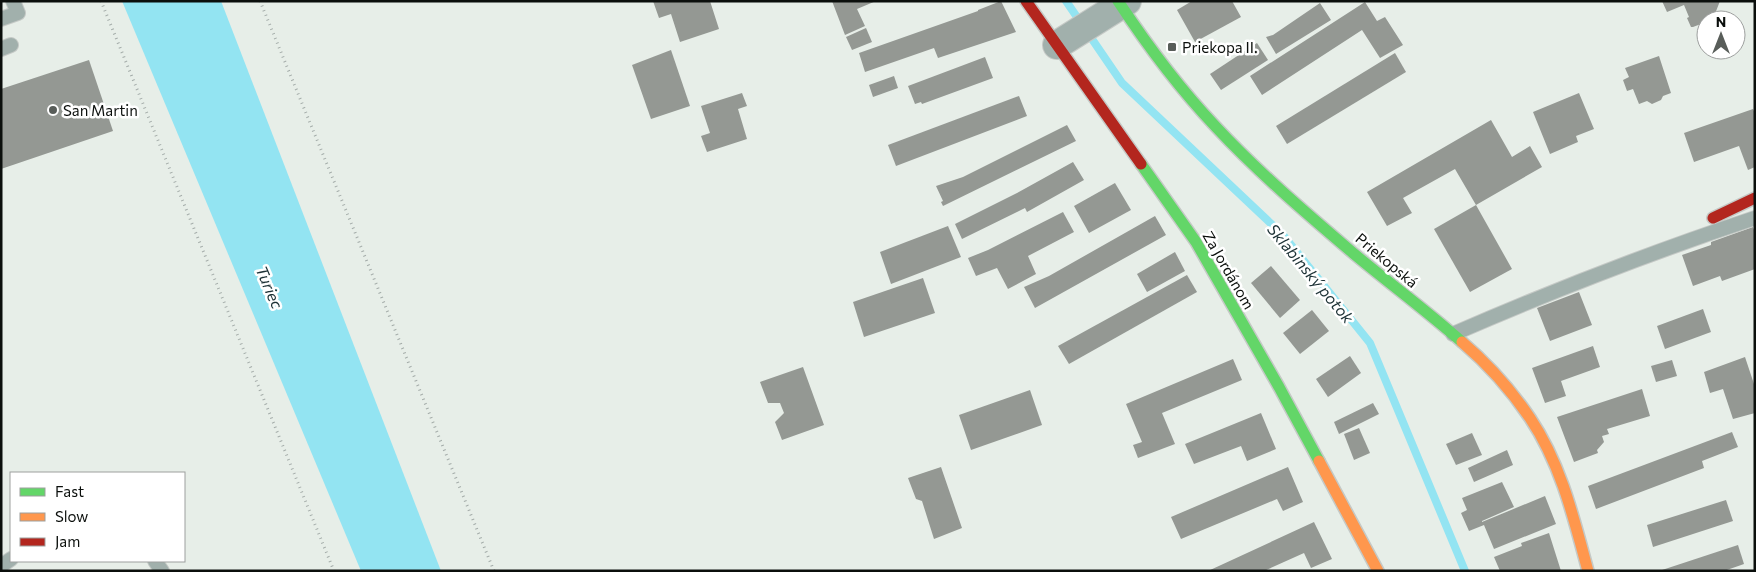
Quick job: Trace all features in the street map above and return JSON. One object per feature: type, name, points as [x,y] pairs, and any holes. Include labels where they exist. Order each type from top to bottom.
[{"type":"street","name":"Za Jordánom","points":[[1026,1],[1196,242],[1279,387],[1378,571]]},
{"type":"street","points":[[1057,45],[1116,6]]},
{"type":"street","name":"Priekopská","points":[[1116,6],[1198,107],[1251,163],[1353,252],[1453,334],[1489,366],[1510,390],[1531,420],[1547,448],[1570,504],[1588,571]]},
{"type":"street","points":[[1713,218],[1755,198]]},
{"type":"lane","points":[[2,17],[18,13],[13,1]]},
{"type":"lane","points":[[1453,334],[1605,271],[1755,218]]},
{"type":"path","points":[[101,1],[334,571]]},
{"type":"path","points":[[260,1],[494,571]]},
{"type":"water","name":"Turiec","points":[[122,1],[221,1],[441,571],[361,571]]},
{"type":"building","points":[[653,1],[710,1],[719,29],[680,42],[671,14],[659,18]]},
{"type":"building","points":[[832,1],[876,1],[857,9],[865,26],[845,35]]},
{"type":"building","points":[[1001,1],[1016,32],[938,58],[934,48],[865,72],[859,53]]},
{"type":"building","points":[[1192,1],[1232,1],[1241,17],[1195,42],[1177,10]]},
{"type":"building","points":[[1662,1],[1720,1],[1716,10],[1696,10],[1696,26],[1693,27],[1691,27],[1687,18],[1689,17],[1684,5],[1667,12]]},
{"type":"building","points":[[1365,2],[1377,21],[1385,17],[1403,45],[1380,58],[1362,30],[1262,95],[1250,76]]},
{"type":"building","points":[[1320,3],[1331,20],[1276,54],[1266,37],[1273,35]]},
{"type":"building","points":[[866,28],[872,42],[852,50],[846,37]]},
{"type":"building","points":[[1257,43],[1268,60],[1221,90],[1210,74]]},
{"type":"building","points":[[671,50],[690,106],[651,119],[632,65]]},
{"type":"building","points":[[1395,53],[1406,72],[1287,144],[1276,126]]},
{"type":"building","points":[[1659,56],[1671,93],[1652,104],[1647,101],[1639,104],[1633,89],[1627,91],[1623,80],[1629,77],[1625,68]]},
{"type":"building","points":[[985,57],[993,78],[922,104],[921,102],[915,104],[908,86]]},
{"type":"building","name":"San Martin","points":[[89,60],[113,131],[1,169],[1,89]]},
{"type":"building","points":[[894,76],[898,88],[873,97],[869,85]]},
{"type":"building","points":[[742,93],[747,106],[738,109],[747,139],[707,152],[701,136],[710,133],[701,106]]},
{"type":"building","points":[[1579,93],[1594,129],[1576,136],[1578,142],[1550,154],[1533,112]]},
{"type":"building","points":[[1019,96],[1027,116],[896,166],[888,145]]},
{"type":"building","points":[[1753,109],[1755,113],[1755,167],[1748,170],[1739,146],[1694,162],[1684,133]]},
{"type":"building","points":[[1491,120],[1512,157],[1530,146],[1542,167],[1476,205],[1455,169],[1403,198],[1412,213],[1387,226],[1367,192]]},
{"type":"building","points":[[1067,125],[1076,141],[943,206],[941,202],[943,201],[936,186],[963,177]]},
{"type":"building","points":[[1073,162],[1084,180],[1027,212],[1025,208],[962,239],[955,224]]},
{"type":"building","points":[[1115,183],[1131,210],[1089,233],[1074,206]]},
{"type":"building","points":[[1476,205],[1512,269],[1470,292],[1434,229]]},
{"type":"building","points":[[1063,212],[1074,232],[1028,256],[1036,274],[1008,289],[997,268],[976,276],[968,258],[988,250]]},
{"type":"building","points":[[1155,216],[1166,235],[1035,308],[1024,287],[1049,276]]},
{"type":"building","points":[[948,226],[961,257],[891,284],[880,252]]},
{"type":"building","points":[[1753,227],[1755,233],[1755,269],[1722,281],[1720,276],[1693,286],[1682,255]]},
{"type":"building","points":[[1175,252],[1185,271],[1147,292],[1137,274]]},
{"type":"building","points":[[1271,266],[1300,300],[1280,318],[1251,283]]},
{"type":"building","points":[[1187,275],[1197,292],[1069,364],[1058,346]]},
{"type":"building","points":[[923,278],[935,313],[864,337],[853,302]]},
{"type":"building","points":[[1579,292],[1592,325],[1550,341],[1537,308]]},
{"type":"building","points":[[1703,309],[1711,332],[1665,349],[1657,326]]},
{"type":"building","points":[[1312,310],[1329,331],[1300,354],[1283,333]]},
{"type":"building","points":[[1593,346],[1600,367],[1561,381],[1566,396],[1545,403],[1532,368]]},
{"type":"building","points":[[1350,356],[1361,373],[1328,397],[1316,379]]},
{"type":"building","points":[[1745,357],[1755,387],[1755,413],[1733,419],[1723,389],[1710,393],[1704,372]]},
{"type":"building","points":[[1233,359],[1242,380],[1162,413],[1175,444],[1138,458],[1133,445],[1142,442],[1126,404]]},
{"type":"building","points":[[1672,360],[1677,376],[1656,382],[1651,366]]},
{"type":"building","points":[[803,367],[824,425],[782,440],[775,422],[784,413],[780,403],[768,403],[760,382]]},
{"type":"building","points":[[1642,389],[1650,416],[1607,429],[1609,434],[1602,436],[1604,442],[1597,450],[1598,453],[1574,462],[1557,417]]},
{"type":"building","points":[[1030,390],[1042,425],[971,450],[959,415]]},
{"type":"building","points":[[1373,403],[1379,414],[1339,434],[1334,422]]},
{"type":"building","points":[[1261,413],[1276,449],[1247,461],[1241,446],[1194,464],[1185,444]]},
{"type":"building","points":[[1359,428],[1370,453],[1354,460],[1344,434]]},
{"type":"building","points":[[1732,432],[1738,447],[1702,461],[1704,468],[1596,509],[1588,486]]},
{"type":"building","points":[[1472,433],[1482,455],[1456,465],[1446,444]]},
{"type":"building","points":[[1507,450],[1513,465],[1474,482],[1468,468]]},
{"type":"building","points":[[941,467],[962,528],[934,539],[922,501],[916,499],[908,478]]},
{"type":"building","points":[[1288,467],[1303,502],[1283,511],[1277,499],[1181,539],[1171,517]]},
{"type":"building","points":[[1502,482],[1514,507],[1482,522],[1545,496],[1556,524],[1494,549],[1484,525],[1469,531],[1461,513],[1467,510],[1462,498]]},
{"type":"building","points":[[1726,500],[1733,521],[1653,547],[1647,525]]},
{"type":"building","points":[[1314,522],[1332,559],[1311,568],[1304,553],[1264,571],[1208,571]]},
{"type":"building","points":[[1549,533],[1561,571],[1500,571],[1494,557],[1522,546],[1521,543]]},
{"type":"building","points":[[1738,545],[1744,564],[1724,571],[1659,571]]},
{"type":"waterway","name":"Sklabinský potok","points":[[1066,1],[1122,83],[1283,235],[1370,343],[1465,571]]},
{"type":"traffic: fast","points":[[1118,1],[1176,82],[1232,144],[1318,223],[1462,342]]},
{"type":"traffic: fast","points":[[1141,164],[1196,242],[1319,461]]},
{"type":"traffic: slow","points":[[1462,342],[1507,387],[1541,436],[1565,492],[1588,571]]},
{"type":"traffic: slow","points":[[1319,461],[1378,571]]},
{"type":"traffic: jam","points":[[1026,1],[1141,164]]},
{"type":"traffic: jam","points":[[1713,218],[1755,198]]},
{"type":"place","name":"Priekopa II.","points":[[1172,47]]},
{"type":"place","name":"San Martin","points":[[53,110]]}]
